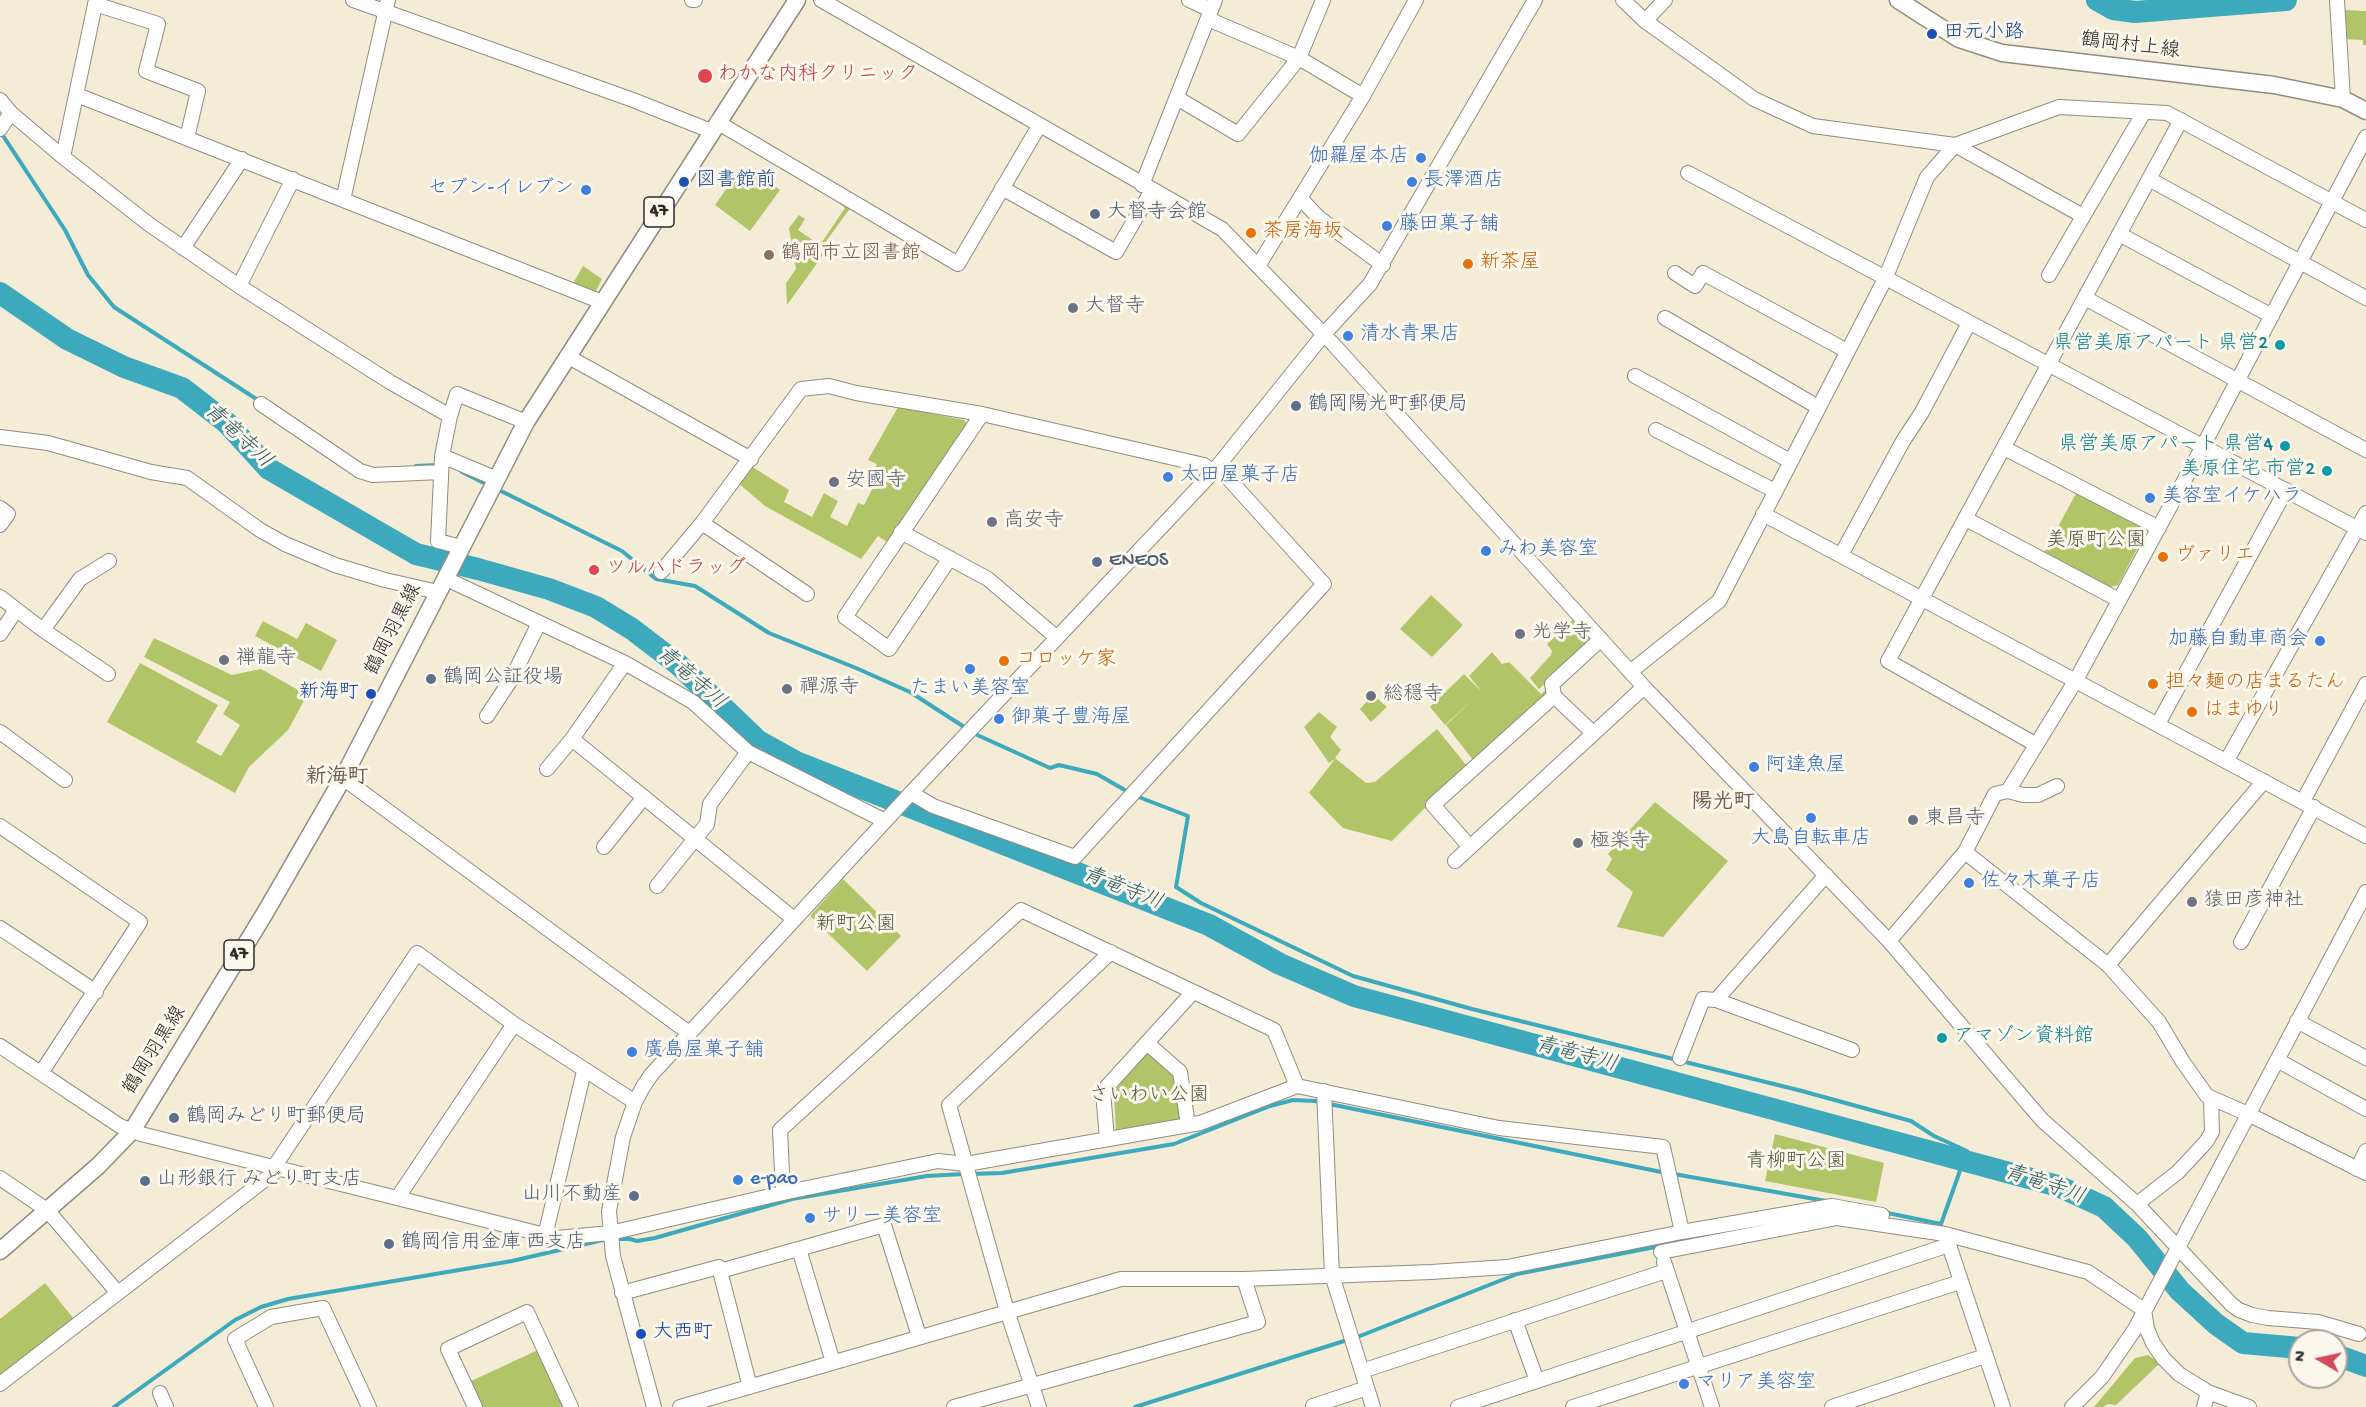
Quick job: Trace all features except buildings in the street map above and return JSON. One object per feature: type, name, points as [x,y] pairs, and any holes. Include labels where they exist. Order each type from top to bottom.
[{"type":"main road","name":"鶴岡羽黒線","points":[[0,1251],[98,1166],[132,1131],[265,913],[343,778],[526,422],[797,0]]},
{"type":"main road","name":"鶴岡村上線","points":[[1898,0],[1959,39],[2002,53],[2274,85],[2343,99],[2366,111]]},
{"type":"street","points":[[353,0],[386,6],[714,127],[958,264],[1039,126]]},
{"type":"street","points":[[821,0],[1222,229],[1324,334],[1644,687],[1889,941],[2042,1120],[2138,1204],[2231,1304],[2239,1310],[2268,1318],[2318,1323],[2359,1334]]},
{"type":"street","points":[[1189,0],[1299,58],[1363,96]]},
{"type":"street","points":[[1176,98],[1238,134],[1299,58],[1323,0]]},
{"type":"street","points":[[1258,266],[1363,96],[1416,0]]},
{"type":"street","points":[[654,1407],[613,1256],[609,1211],[623,1137],[635,1102],[651,1075],[911,793],[1216,469],[1324,334],[1356,301],[1383,265],[1535,0]]},
{"type":"street","points":[[1623,0],[1644,21],[1754,99],[1813,126],[1955,145],[2083,216]]},
{"type":"street","points":[[1644,21],[1665,0]]},
{"type":"street","points":[[63,157],[96,2],[158,24],[146,71],[198,91],[187,138]]},
{"type":"street","points":[[2337,5],[2343,99]]},
{"type":"street","points":[[343,200],[386,6]]},
{"type":"street","points":[[1002,188],[1116,252],[1147,188],[1176,98],[1211,10]]},
{"type":"street","points":[[77,95],[602,302]]},
{"type":"street","points":[[0,100],[10,113],[150,225],[239,286],[390,382],[450,416]]},
{"type":"street","points":[[1630,672],[1719,601],[1885,279],[1927,177],[1955,145],[2059,107],[2167,113],[2366,220]]},
{"type":"street","points":[[2049,275],[2144,112]]},
{"type":"street","points":[[0,129],[10,113]]},
{"type":"street","points":[[2035,744],[1888,661],[2181,120]]},
{"type":"street","points":[[2008,791],[2076,680],[2366,137]]},
{"type":"street","points":[[183,248],[242,159]]},
{"type":"street","points":[[1688,173],[2362,531]]},
{"type":"street","points":[[239,286],[293,179]]},
{"type":"street","points":[[2149,179],[2366,298]]},
{"type":"street","points":[[1300,198],[1319,218],[1383,265]]},
{"type":"street","points":[[2120,234],[2272,316]]},
{"type":"street","points":[[1675,273],[1695,286],[1703,273],[1847,351]]},
{"type":"street","points":[[2085,298],[2366,450]]},
{"type":"street","points":[[1665,318],[1818,407]]},
{"type":"street","points":[[1841,555],[1903,441],[1922,412],[1969,323]]},
{"type":"street","points":[[567,356],[751,459]]},
{"type":"street","points":[[1635,376],[1790,461]]},
{"type":"street","points":[[661,572],[751,459],[801,389],[829,386],[856,393],[982,414],[1216,469],[1324,584],[1076,857],[933,806],[911,793]]},
{"type":"street","points":[[464,542],[438,541],[442,456],[457,394],[526,422]]},
{"type":"street","points":[[261,404],[360,471],[373,475],[441,471]]},
{"type":"street","points":[[950,558],[889,649],[845,617],[982,414]]},
{"type":"street","points":[[1656,430],[1775,491]]},
{"type":"street","points":[[0,437],[48,443],[152,472],[187,478],[260,530],[285,544],[345,568],[438,592]]},
{"type":"street","points":[[2004,448],[2159,528]]},
{"type":"street","points":[[442,456],[497,478]]},
{"type":"street","points":[[2158,724],[2286,490]]},
{"type":"street","points":[[0,508],[8,514],[0,525]]},
{"type":"street","points":[[2227,760],[2362,531],[2366,513]]},
{"type":"street","points":[[1763,514],[2366,836]]},
{"type":"street","points":[[1966,519],[2119,600]]},
{"type":"street","points":[[702,523],[807,594]]},
{"type":"street","points":[[901,532],[988,579],[1056,638]]},
{"type":"street","points":[[43,630],[80,579],[109,561]]},
{"type":"street","points":[[455,583],[626,663],[693,702],[748,752],[885,821]]},
{"type":"street","points":[[0,597],[108,675]]},
{"type":"street","points":[[0,634],[16,610]]},
{"type":"street","points":[[487,716],[512,678],[539,623]]},
{"type":"street","points":[[1593,733],[1554,696],[1552,684],[1601,639]]},
{"type":"street","points":[[547,769],[572,739],[626,663]]},
{"type":"street","points":[[2241,942],[2366,684]]},
{"type":"street","points":[[1455,861],[1644,687]]},
{"type":"street","points":[[1470,847],[1433,804],[1554,696]]},
{"type":"street","points":[[0,732],[65,780]]},
{"type":"street","points":[[572,739],[794,919]]},
{"type":"street","points":[[657,886],[707,824],[710,804],[748,752]]},
{"type":"street","points":[[343,778],[689,1033]]},
{"type":"street","points":[[2108,965],[2264,781]]},
{"type":"street","points":[[1889,941],[1965,852],[1995,794],[2008,791],[2023,795],[2038,795],[2057,786]]},
{"type":"street","points":[[604,847],[644,796]]},
{"type":"street","points":[[0,826],[140,922],[41,1073]]},
{"type":"street","points":[[1965,852],[2108,965],[2159,1022],[2183,1062],[2211,1098],[2248,1114],[2361,1171],[2366,1151]]},
{"type":"street","points":[[1716,1000],[1826,875]]},
{"type":"street","points":[[2072,1407],[2102,1377],[2135,1329],[2366,892]]},
{"type":"street","points":[[783,1193],[780,1130],[1021,910],[1274,1030],[1297,1086]]},
{"type":"street","points":[[2353,916],[2366,923]]},
{"type":"street","points":[[0,928],[96,992]]},
{"type":"street","points":[[1039,1407],[1007,1311],[949,1105],[1111,952]]},
{"type":"street","points":[[0,1384],[277,1168],[417,953],[514,1024],[635,1102]]},
{"type":"street","points":[[1107,1139],[1103,1091],[1193,992]]},
{"type":"street","points":[[1680,1058],[1703,999],[1716,1000],[1852,1050]]},
{"type":"street","points":[[2297,1021],[2366,1058]]},
{"type":"street","points":[[398,1197],[514,1024]]},
{"type":"street","points":[[1147,1043],[1180,1072],[1188,1125]]},
{"type":"street","points":[[0,1046],[120,1126],[132,1131],[557,1238],[610,1233],[783,1193],[938,1161],[966,1164],[1200,1123],[1297,1086],[1499,1128],[1663,1147],[1682,1232]]},
{"type":"street","points":[[2277,1060],[2366,1109]]},
{"type":"street","points":[[545,1236],[584,1071]]},
{"type":"street","points":[[1324,1091],[1332,1275],[1373,1407]]},
{"type":"street","points":[[2138,1204],[2178,1172],[2206,1142],[2212,1132],[2211,1098]]},
{"type":"street","points":[[0,1178],[47,1210],[118,1293]]},
{"type":"street","points":[[680,1407],[719,1402],[750,1387],[1121,1279],[1244,1278],[1507,1267],[1682,1232],[1832,1206],[1882,1215]]},
{"type":"street","points":[[1661,1252],[1837,1218],[2088,1272],[2144,1310],[2150,1336],[2163,1358],[2188,1380],[2208,1392],[2249,1407]]},
{"type":"street","points":[[720,1271],[884,1226],[919,1336]]},
{"type":"street","points":[[1656,1237],[1685,1331],[1712,1407]]},
{"type":"street","points":[[1947,1240],[2002,1407]]},
{"type":"street","points":[[1458,1407],[1947,1240]]},
{"type":"street","points":[[799,1249],[833,1362]]},
{"type":"street","points":[[622,1293],[719,1267],[750,1387]]},
{"type":"street","points":[[1362,1371],[1666,1271]]},
{"type":"street","points":[[954,1407],[1258,1322],[1244,1278]]},
{"type":"street","points":[[1573,1407],[1960,1282]]},
{"type":"street","points":[[266,1407],[235,1339],[271,1317],[323,1308],[369,1407]]},
{"type":"street","points":[[475,1407],[448,1349],[527,1312],[571,1407]]},
{"type":"street","points":[[1515,1320],[1537,1381]]},
{"type":"street","points":[[1832,1407],[1985,1356]]},
{"type":"street","points":[[1313,1406],[1367,1388]]},
{"type":"street","points":[[2204,1407],[2208,1392]]},
{"type":"street","points":[[160,1393],[166,1407]]},
{"type":"green space","points":[[2343,10],[2366,11],[2366,45],[2363,45],[2363,40],[2342,39]]},
{"type":"green space","points":[[755,172],[780,190],[750,231],[715,205],[734,178],[746,186]]},
{"type":"green space","points":[[840,200],[851,207],[819,251],[823,255],[787,305],[786,283],[796,269],[789,228],[799,215],[805,219],[798,230],[820,245],[845,208],[839,203]]},
{"type":"green space","points":[[583,266],[602,279],[593,297],[571,287]]},
{"type":"green space","points":[[898,407],[964,420],[968,425],[889,543],[878,536],[861,559],[765,506],[738,483],[751,466],[789,490],[784,502],[812,517],[824,493],[838,501],[830,517],[847,526],[858,503],[864,505],[879,476],[873,472],[877,464],[868,460]]},
{"type":"green space","name":"美原町公園","points":[[2078,490],[2142,522],[2145,534],[2118,585],[2103,589],[2042,556]]},
{"type":"green space","points":[[1431,595],[1463,625],[1432,657],[1400,629]]},
{"type":"green space","points":[[1577,616],[1595,639],[1539,689],[1530,678],[1551,655],[1552,651],[1547,644]]},
{"type":"green space","points":[[263,621],[297,639],[306,623],[337,640],[321,671],[255,636]]},
{"type":"green space","points":[[154,638],[232,675],[261,669],[307,695],[288,730],[249,767],[235,793],[107,722],[140,663],[218,705],[196,742],[221,756],[240,725],[223,714],[230,702],[144,657]]},
{"type":"green space","points":[[1492,652],[1502,664],[1509,662],[1541,694],[1548,688],[1549,693],[1473,760],[1446,725],[1477,696],[1445,725],[1430,707],[1464,674],[1482,692],[1469,676]]},
{"type":"green space","points":[[1373,695],[1387,707],[1371,722],[1360,709]]},
{"type":"green space","points":[[1319,712],[1337,727],[1330,737],[1341,750],[1335,758],[1366,783],[1375,782],[1437,729],[1467,766],[1392,841],[1343,828],[1309,793],[1335,759],[1329,763],[1304,727]]},
{"type":"green space","points":[[1655,802],[1728,861],[1663,937],[1617,927],[1633,892],[1606,870],[1612,859],[1608,854]]},
{"type":"green space","name":"新町公園","points":[[843,879],[901,936],[867,971],[810,916]]},
{"type":"green space","name":"さいわい公園","points":[[1147,1050],[1176,1074],[1183,1121],[1116,1135],[1114,1092]]},
{"type":"green space","name":"青柳町公園","points":[[1775,1134],[1884,1163],[1876,1202],[1765,1181]]},
{"type":"green space","points":[[45,1283],[74,1319],[0,1378],[0,1319]]},
{"type":"green space","points":[[538,1350],[564,1407],[480,1407],[469,1382]]},
{"type":"green space","points":[[2148,1355],[2160,1363],[2116,1405],[2094,1407],[2135,1358]]},
{"type":"waterway","points":[[2097,0],[2113,9],[2135,12],[2286,0]]},
{"type":"waterway","points":[[0,131],[65,230],[88,275],[114,307],[261,402]]},
{"type":"waterway","name":"青竜寺川","points":[[0,293],[67,339],[124,367],[182,388],[227,423],[269,469],[416,554],[549,589],[596,607],[632,629],[679,665],[758,741],[796,762],[1209,925],[1280,964],[1354,996],[2058,1186],[2104,1207],[2137,1238],[2180,1291],[2216,1324],[2243,1343],[2288,1347]]},
{"type":"waterway","points":[[416,466],[438,465]]},
{"type":"waterway","points":[[462,472],[488,485]]},
{"type":"waterway","points":[[497,489],[622,551],[656,579],[695,586],[769,633],[910,692],[975,734],[1050,768],[1059,765],[1097,774],[1130,793]]},
{"type":"waterway","points":[[1136,796],[1188,816],[1176,887],[1201,903],[1353,976],[1472,1009],[1802,1091],[1911,1121],[1934,1136],[1967,1151],[1941,1224],[1883,1212]]},
{"type":"waterway","points":[[972,1174],[1002,1173],[1174,1144],[1270,1106],[1293,1100],[1315,1101],[1666,1173]]},
{"type":"waterway","points":[[614,1239],[637,1241],[655,1238],[792,1199],[927,1176],[964,1174]]},
{"type":"waterway","points":[[1674,1174],[1826,1201]]},
{"type":"waterway","points":[[1135,1407],[1360,1336],[1517,1274],[1788,1221]]},
{"type":"waterway","points":[[114,1407],[235,1320],[261,1307],[288,1299],[512,1261],[603,1240]]},
{"type":"waterway","name":"青竜寺川","points":[[2348,1359],[2366,1366]]},
{"type":"place","name":"田元小路","points":[[1932,34]]},
{"type":"place","name":"わかな内科クリニック","points":[[705,76]]},
{"type":"place","name":"伽羅屋本店","points":[[1421,158]]},
{"type":"place","name":"図書館前","points":[[684,182]]},
{"type":"place","name":"長澤酒店","points":[[1412,182]]},
{"type":"place","name":"セブン-イレブン","points":[[586,190]]},
{"type":"place","name":"大督寺会館","points":[[1095,214]]},
{"type":"place","name":"藤田菓子舗","points":[[1387,226]]},
{"type":"place","name":"茶房海坂","points":[[1251,233]]},
{"type":"place","name":"鶴岡市立図書館","points":[[769,255]]},
{"type":"place","name":"新茶屋","points":[[1468,264]]},
{"type":"place","name":"大督寺","points":[[1073,308]]},
{"type":"place","name":"清水青果店","points":[[1348,336]]},
{"type":"place","name":"県営美原アパート 県営2","points":[[2280,345]]},
{"type":"place","name":"鶴岡陽光町郵便局","points":[[1296,406]]},
{"type":"place","name":"県営美原アパート 県営4","points":[[2285,446]]},
{"type":"place","name":"美原住宅 市営2","points":[[2327,471]]},
{"type":"place","name":"太田屋菓子店","points":[[1168,477]]},
{"type":"place","name":"安國寺","points":[[834,482]]},
{"type":"place","name":"美容室イケハラ","points":[[2150,498]]},
{"type":"place","name":"高安寺","points":[[992,522]]},
{"type":"place","name":"みわ美容室","points":[[1486,551]]},
{"type":"place","name":"ヴァリエ","points":[[2163,557]]},
{"type":"place","name":"ENEOS","points":[[1097,562]]},
{"type":"place","name":"ツルハドラッグ","points":[[594,570]]},
{"type":"place","name":"光学寺","points":[[1520,634]]},
{"type":"place","name":"加藤自動車商会","points":[[2320,641]]},
{"type":"place","name":"禅龍寺","points":[[224,660]]},
{"type":"place","name":"コロッケ家","points":[[1004,661]]},
{"type":"place","name":"たまい美容室","points":[[970,669]]},
{"type":"place","name":"鶴岡公証役場","points":[[431,679]]},
{"type":"place","name":"担々麺の店まるたん","points":[[2153,684]]},
{"type":"place","name":"禪源寺","points":[[787,689]]},
{"type":"place","name":"新海町","points":[[371,694]]},
{"type":"place","name":"総穏寺","points":[[1371,696]]},
{"type":"place","name":"はまゆり","points":[[2192,712]]},
{"type":"place","name":"御菓子豊海屋","points":[[999,719]]},
{"type":"place","name":"阿達魚屋","points":[[1754,767]]},
{"type":"place","name":"大島自転車店","points":[[1811,818]]},
{"type":"place","name":"東昌寺","points":[[1913,820]]},
{"type":"place","name":"極楽寺","points":[[1578,843]]},
{"type":"place","name":"佐々木菓子店","points":[[1969,883]]},
{"type":"place","name":"猿田彦神社","points":[[2192,902]]},
{"type":"place","name":"アマゾン資料館","points":[[1942,1038]]},
{"type":"place","name":"廣島屋菓子舗","points":[[632,1052]]},
{"type":"place","name":"鶴岡みどり町郵便局","points":[[174,1118]]},
{"type":"place","name":"e-pao","points":[[738,1180]]},
{"type":"place","name":"山形銀行 みどり町支店","points":[[145,1181]]},
{"type":"place","name":"山川不動産","points":[[634,1196]]},
{"type":"place","name":"サリー美容室","points":[[810,1218]]},
{"type":"place","name":"鶴岡信用金庫 西支店","points":[[389,1244]]},
{"type":"place","name":"大西町","points":[[641,1334]]},
{"type":"place","name":"マリア美容室","points":[[1684,1384]]},
{"type":"district","name":"新海町","points":[[337,779]]},
{"type":"district","name":"陽光町","points":[[1723,804]]}]
